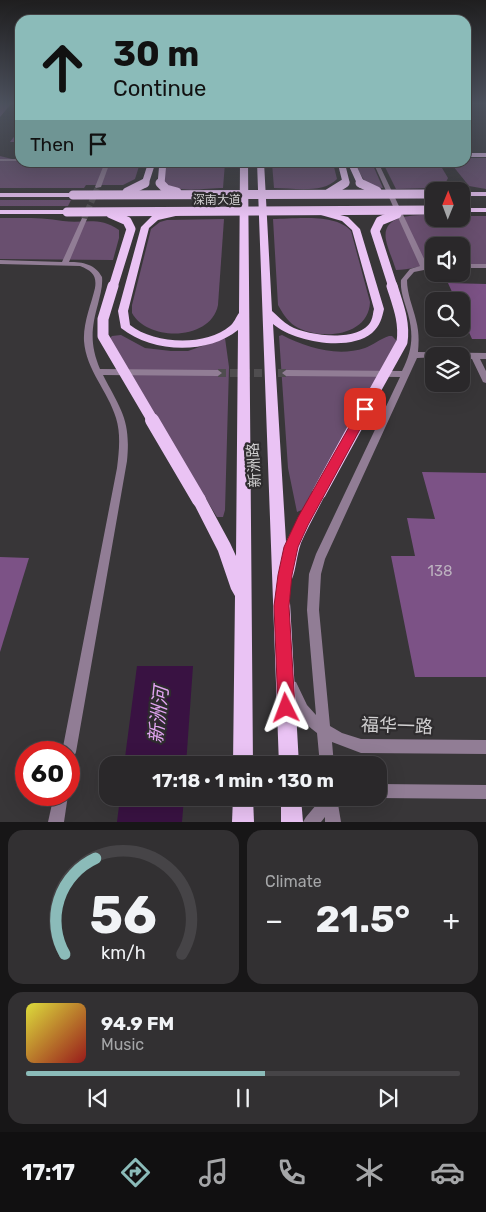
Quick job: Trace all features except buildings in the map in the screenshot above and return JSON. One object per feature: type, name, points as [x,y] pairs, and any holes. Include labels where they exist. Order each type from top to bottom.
[{"type":"main road","points":[[471,155],[486,155]]},
{"type":"main road","points":[[112,195],[134,190],[145,184],[150,167]]},
{"type":"main road","points":[[162,167],[160,180],[163,187],[189,195]]},
{"type":"main road","name":"新洲路","points":[[243,756],[244,167]]},
{"type":"main road","name":"新洲路","points":[[260,167],[289,756]]},
{"type":"main road","points":[[324,194],[336,190],[346,182],[342,167]]},
{"type":"main road","points":[[353,167],[360,184],[368,188],[394,194]]},
{"type":"main road","name":"深南大道","points":[[0,195],[425,194]]},
{"type":"main road","points":[[470,194],[486,194]]},
{"type":"main road","name":"深南大道","points":[[0,212],[66,212],[89,215],[186,212],[425,210]]},
{"type":"main road","points":[[470,210],[486,210]]},
{"type":"main road","points":[[281,606],[291,547],[303,521],[402,342],[404,330],[402,317],[375,227],[380,221],[407,211]]},
{"type":"main road","points":[[186,212],[160,216],[152,220],[145,227],[123,311],[123,321],[129,330],[142,338],[165,343],[183,343],[218,336],[233,330],[240,322],[244,311]]},
{"type":"main road","points":[[267,311],[275,321],[288,330],[319,338],[354,337],[366,332],[375,325],[379,317],[379,309],[354,225],[339,217],[317,212]]},
{"type":"main road","points":[[89,215],[121,217],[129,223],[131,229],[103,319],[103,336],[226,548],[244,607]]},
{"type":"main road","points":[[243,806],[243,822]]},
{"type":"main road","points":[[291,806],[292,822]]},
{"type":"street","points":[[0,160],[15,160]]},
{"type":"street","points":[[98,187],[106,167]]},
{"type":"street","points":[[326,756],[313,610],[314,574],[413,355],[416,330],[404,290],[404,280],[412,270],[424,267],[377,167]]},
{"type":"street","points":[[65,263],[89,215]]},
{"type":"street","points":[[0,262],[85,265],[92,269],[99,278],[87,332],[89,349],[98,372],[119,412],[122,426],[124,454],[71,741]]},
{"type":"street","points":[[470,266],[486,266]]},
{"type":"street","points":[[413,355],[486,356]]},
{"type":"street","points":[[475,356],[486,380]]},
{"type":"street","points":[[98,372],[218,373]]},
{"type":"street","points":[[286,373],[404,374]]},
{"type":"street","name":"福华一路","points":[[284,671],[294,695],[307,717],[324,731],[342,741],[361,746],[486,747]]},
{"type":"street","points":[[387,791],[486,792]]},
{"type":"street","points":[[56,822],[59,806]]},
{"type":"street","points":[[311,822],[325,806]]},
{"type":"street","points":[[332,806],[333,822]]},
{"type":"shaded area","points":[[0,156],[15,160],[15,167],[139,167],[135,179],[123,185],[86,185],[84,188],[0,188]]},
{"type":"shaded area","points":[[471,158],[486,158],[486,189],[470,186],[470,182],[466,182],[454,167],[471,167]]},
{"type":"shaded area","points":[[166,167],[225,167],[223,188],[192,190],[177,188],[164,183]]},
{"type":"shaded area","points":[[272,167],[334,167],[337,179],[324,187],[274,188]]},
{"type":"shaded area","points":[[358,167],[374,167],[383,188],[372,186],[360,173]]},
{"type":"shaded area","points":[[385,167],[441,167],[448,178],[446,182],[425,182],[425,188],[396,189]]},
{"type":"shaded area","points":[[0,200],[71,200],[68,206],[0,206]]},
{"type":"shaded area","points":[[425,215],[425,228],[470,228],[470,216],[486,216],[486,264],[470,264],[470,237],[425,237],[425,266],[396,270],[388,248],[386,231],[395,220],[402,217]]},
{"type":"shaded area","points":[[0,218],[39,218],[71,222],[91,221],[105,223],[119,230],[119,238],[113,260],[0,259]]},
{"type":"shaded area","points":[[224,219],[218,305],[213,317],[204,326],[192,331],[178,333],[164,333],[151,329],[140,322],[132,313],[132,305],[151,229],[160,222],[167,220]]},
{"type":"shaded area","points":[[273,219],[325,219],[344,225],[351,231],[370,302],[367,314],[361,323],[341,333],[317,334],[295,326],[287,319],[278,305]]},
{"type":"shaded area","points":[[121,335],[145,348],[171,351],[188,351],[225,338],[229,367],[225,510],[223,517],[217,517],[109,339],[112,336]]},
{"type":"shaded area","points":[[282,335],[322,350],[344,352],[365,348],[389,336],[392,336],[397,341],[304,509],[297,512],[288,468],[279,336]]},
{"type":"water","name":"新洲河","points":[[137,666],[193,666],[187,756],[125,756]]},
{"type":"water","points":[[119,806],[183,806],[182,822],[117,822]]},
{"type":"tunnel","points":[[84,219],[98,187]]},
{"type":"tunnel","points":[[218,373],[286,373]]},
{"type":"route","points":[[286,708],[281,606],[291,547],[303,521],[365,409]]}]
